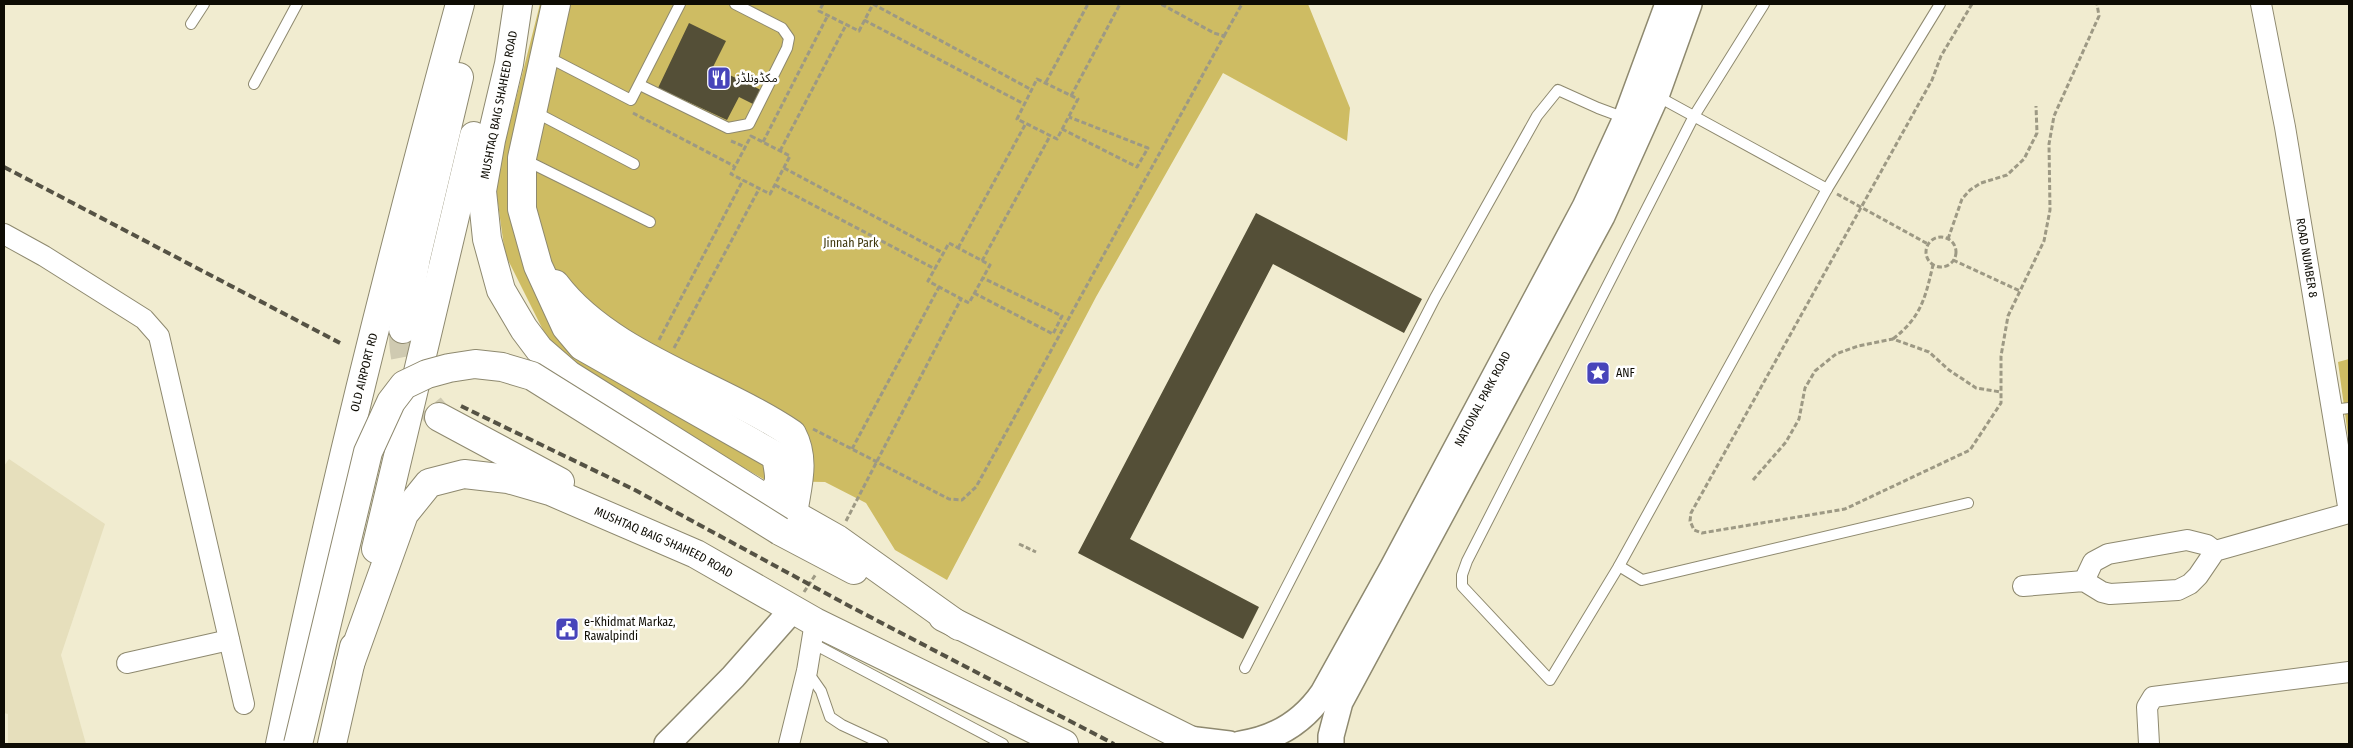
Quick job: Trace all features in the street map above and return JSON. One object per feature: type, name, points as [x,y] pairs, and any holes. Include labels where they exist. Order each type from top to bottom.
[{"type":"main road","name":"OLD AIRPORT RD","points":[[280,744],[340,470],[406,198],[460,4]]},
{"type":"main road","points":[[403,329],[416,258],[475,4]]},
{"type":"main road","points":[[332,744],[394,472],[483,97],[507,4]]},
{"type":"main road","name":"MUSHTAQ BAIG SHAHEED ROAD","points":[[518,4],[509,64],[491,140],[482,191],[487,239],[500,290],[539,349],[569,376],[763,497],[787,522]]},
{"type":"main road","points":[[556,4],[522,158],[522,209],[538,266],[566,327],[582,346],[776,456],[780,476],[778,487],[773,494],[763,497]]},
{"type":"main road","points":[[522,209],[544,262],[556,285],[573,304],[605,333],[792,434],[800,454],[801,467],[787,522]]},
{"type":"main road","points":[[298,744],[368,452],[391,402],[404,385],[426,374],[475,364],[502,367],[532,376],[833,547],[959,626],[1193,742]]},
{"type":"main road","points":[[340,470],[362,417],[375,399],[392,396],[402,407],[394,472]]},
{"type":"main road","points":[[440,418],[696,554]]},
{"type":"main road","name":"MUSHTAQ BAIG SHAHEED ROAD","points":[[350,664],[404,514],[428,482],[464,474],[508,479],[550,491],[696,554],[806,624],[1064,744]]},
{"type":"street","name":"NATIONAL PARK ROAD","points":[[1240,744],[1259,741],[1292,726],[1312,710],[1323,693],[1585,207],[1626,118],[1668,4]]},
{"type":"street","name":"NATIONAL PARK ROAD","points":[[1331,744],[1331,736],[1340,702],[1602,216],[1656,96],[1689,4]]},
{"type":"street","name":"ROAD NUMBER 8","points":[[2260,4],[2341,409],[2349,512]]},
{"type":"street","points":[[4,234],[44,256],[144,319],[158,336],[244,704]]},
{"type":"street","points":[[2023,586],[2084,581],[2102,592],[2110,594],[2178,590],[2190,584],[2198,576],[2215,551],[2349,512]]},
{"type":"street","points":[[2084,581],[2093,562],[2108,554],[2187,540],[2202,543],[2215,551]]},
{"type":"street","points":[[789,744],[807,671],[806,624]]},
{"type":"street","points":[[667,744],[733,677],[806,624]]},
{"type":"street","points":[[127,663],[229,640]]},
{"type":"street","points":[[2149,744],[2147,707],[2153,697],[2349,672]]},
{"type":"street","points":[[1193,742],[1229,744]]},
{"type":"lane","points":[[191,24],[204,4]]},
{"type":"lane","points":[[254,84],[297,4]]},
{"type":"lane","points":[[544,55],[631,100],[680,4]]},
{"type":"lane","points":[[640,85],[728,128],[749,124],[787,48],[789,38],[782,28],[736,4]]},
{"type":"lane","points":[[1764,4],[1694,116],[1462,574],[1462,586],[1550,680],[1619,566],[1827,189],[1940,4]]},
{"type":"lane","points":[[1245,668],[1435,298],[1537,116],[1558,90],[1626,118]]},
{"type":"lane","points":[[1656,96],[1827,189]]},
{"type":"lane","points":[[532,111],[634,164]]},
{"type":"lane","points":[[522,158],[650,222]]},
{"type":"lane","points":[[1619,566],[1642,580],[1968,503]]},
{"type":"lane","points":[[806,624],[1003,744]]},
{"type":"lane","points":[[807,671],[821,691],[830,717],[842,725],[883,744]]},
{"type":"path","points":[[822,4],[819,11],[859,31],[873,4],[1032,90]]},
{"type":"path","points":[[1046,83],[1088,4]]},
{"type":"path","points":[[1071,96],[1120,4]]},
{"type":"path","points":[[1160,4],[1214,33],[1224,36]]},
{"type":"path","points":[[808,426],[949,499],[962,500],[976,487],[1242,4]]},
{"type":"path","points":[[1972,4],[1941,56],[1932,80],[1691,513],[1690,521],[1694,530],[1702,533],[1845,509],[1970,450],[2001,403],[2001,356],[2008,316],[2044,241],[2050,210],[2049,144],[2054,116],[2099,16],[2097,4]]},
{"type":"path","points":[[763,142],[828,15]]},
{"type":"path","points":[[864,20],[1024,104]]},
{"type":"path","points":[[780,151],[846,25]]},
{"type":"path","points":[[1038,78],[1078,99],[1057,139],[1017,119],[1032,90],[1038,78]]},
{"type":"path","points":[[631,100],[626,110],[734,166]]},
{"type":"path","points":[[1948,239],[1962,199],[1970,190],[1981,183],[2007,175],[2024,159],[2037,133],[2036,106]]},
{"type":"path","points":[[1062,129],[1137,167],[1148,148],[1069,117]]},
{"type":"path","points":[[958,248],[1026,123]]},
{"type":"path","points":[[751,136],[763,142],[790,156],[770,194],[731,174],[751,136]]},
{"type":"path","points":[[982,261],[1050,136]]},
{"type":"path","points":[[784,168],[943,253]]},
{"type":"path","points":[[655,348],[743,180]]},
{"type":"path","points":[[775,185],[935,269]]},
{"type":"path","points":[[670,356],[759,188]]},
{"type":"path","points":[[1827,189],[1928,244]]},
{"type":"path","points":[[1936,238],[1948,239],[1955,248],[1953,260],[1944,267],[1933,265],[1926,256],[1928,244],[1936,238]]},
{"type":"path","points":[[949,243],[990,265],[969,303],[928,281],[943,253],[949,243]]},
{"type":"path","points":[[1953,260],[2020,291]]},
{"type":"path","points":[[1893,340],[1918,315],[1926,297],[1933,265]]},
{"type":"path","points":[[974,293],[1053,334],[1062,316],[983,278]]},
{"type":"path","points":[[852,449],[939,287]]},
{"type":"path","points":[[806,624],[833,547],[961,299]]},
{"type":"path","points":[[1753,480],[1786,442],[1799,419],[1805,388],[1816,371],[1836,354],[1858,346],[1893,340],[1929,352],[1949,370],[1976,388],[2001,392]]},
{"type":"path","points":[[1019,544],[1036,552]]},
{"type":"shaded area","points":[[9,459],[105,524],[61,655],[86,744],[8,744],[8,714],[4,713],[4,466]]},
{"type":"green space","name":"Jinnah Park","points":[[540,4],[1308,4],[1350,108],[1347,141],[1223,73],[1096,297],[947,580],[895,550],[866,503],[825,482],[767,481],[587,379],[552,348],[505,254],[495,182]]},
{"type":"green space","points":[[2349,359],[2349,443],[2338,362]]},
{"type":"building","points":[[689,23],[726,41],[713,67],[763,91],[755,105],[739,97],[727,120],[658,88]]},
{"type":"building","points":[[1256,213],[1422,299],[1404,333],[1273,264],[1130,539],[1259,607],[1243,639],[1078,553]]},
{"type":"tunnel","points":[[403,329],[403,343],[407,367],[411,377],[416,387],[439,417]]},
{"type":"railway","points":[[4,167],[340,343]]},
{"type":"railway","points":[[461,406],[635,490],[853,608],[1114,744]]},
{"type":"place","name":"مکڈونلڈز","points":[[719,78]]},
{"type":"place","name":"ANF","points":[[1598,373]]},
{"type":"place","name":"e-Khidmat Markaz, Rawalpindi","points":[[567,629]]}]
